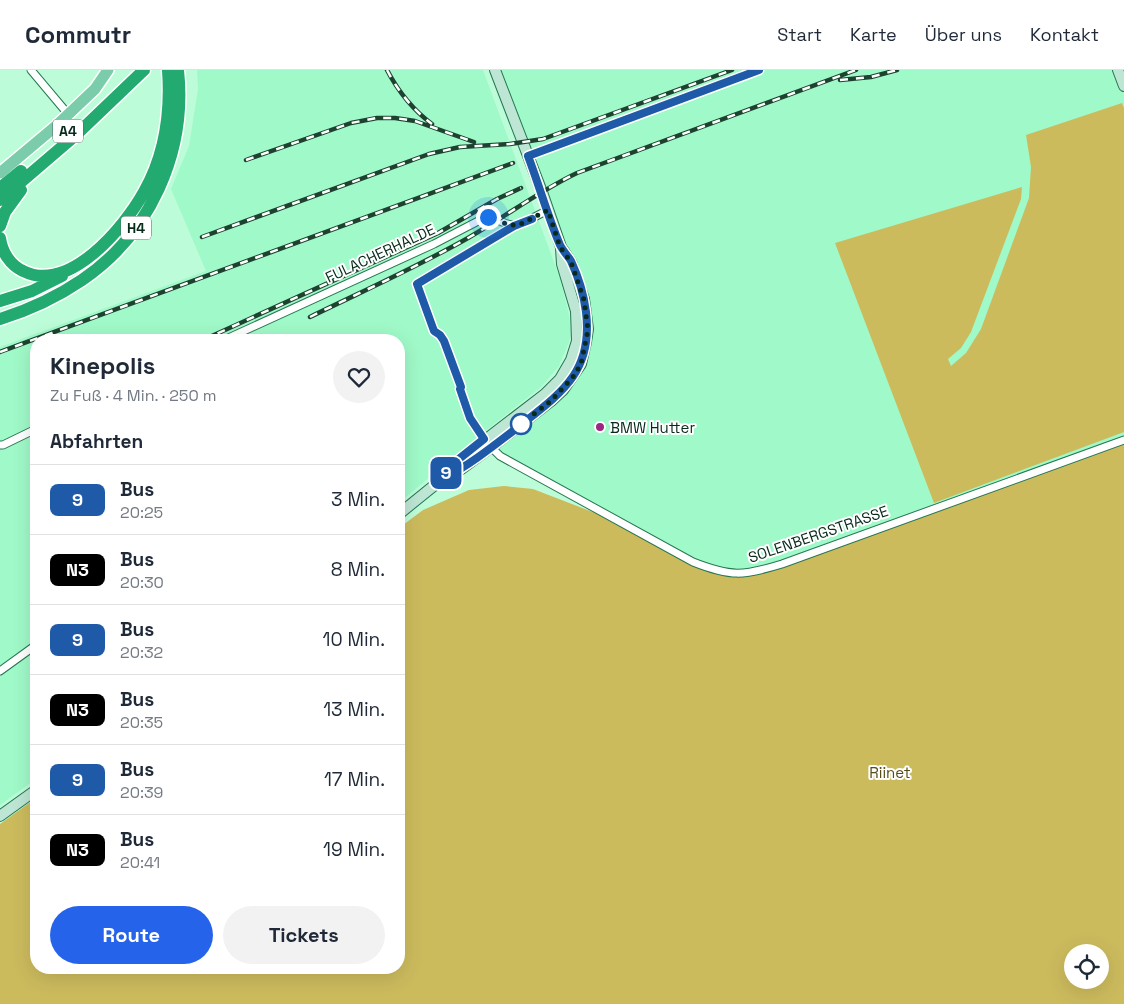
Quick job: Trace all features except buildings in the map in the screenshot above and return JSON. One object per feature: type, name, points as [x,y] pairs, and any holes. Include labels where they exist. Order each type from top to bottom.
[{"type":"highway","name":"A4","points":[[0,188],[73,126],[132,70]]},
{"type":"highway","name":"A4","points":[[0,200],[95,118],[144,70]]},
{"type":"highway","name":"H4","points":[[0,301],[47,285],[80,264],[118,230],[135,207],[149,182],[162,148],[167,124],[168,70]]},
{"type":"highway","name":"H4","points":[[0,319],[45,301],[83,280],[115,253],[137,226],[158,192],[172,150],[179,112],[178,70]]},
{"type":"highway","points":[[0,226],[8,206],[41,166]]},
{"type":"highway","name":"H4","points":[[0,238],[2,248],[14,266],[36,276],[48,276],[80,264]]},
{"type":"main road","points":[[0,173],[56,126],[95,88],[108,70]]},
{"type":"street","points":[[32,70],[68,114]]},
{"type":"street","points":[[405,509],[441,480],[456,473],[487,444],[551,401],[563,390],[581,364],[588,330],[584,300],[571,262],[560,247],[495,70]]},
{"type":"street","points":[[528,156],[759,70]]},
{"type":"street","points":[[1118,70],[1124,86]]},
{"type":"street","name":"FULACHERHALDE","points":[[237,334],[434,244],[484,218],[492,217],[514,226],[548,210]]},
{"type":"street","points":[[0,445],[30,432]]},
{"type":"street","name":"SOLENBERGSTRASSE","points":[[487,444],[500,456],[693,562],[714,570],[739,574],[756,572],[782,564],[1124,440]]},
{"type":"street","points":[[0,671],[30,649]]},
{"type":"street","points":[[0,816],[30,794]]},
{"type":"shaded area","points":[[197,70],[483,70],[561,281],[569,315],[571,334],[559,366],[541,387],[405,498],[405,334],[35,334],[206,271],[171,189],[189,146],[198,89]]},
{"type":"shaded area","points":[[495,70],[1124,70],[1124,436],[925,512],[756,572],[713,570],[490,448],[554,391],[575,364],[583,329],[577,294]]},
{"type":"shaded area","points":[[30,336],[30,783],[0,805],[0,347]]},
{"type":"green space","points":[[1122,103],[1124,108],[1124,432],[934,503],[835,243],[1022,187],[1021,199],[971,332],[961,348],[948,359],[951,366],[966,353],[981,329],[1029,198],[1031,167],[1026,135]]},
{"type":"green space","name":"Riinet","points":[[1124,440],[1124,1004],[0,1004],[0,824],[30,802],[30,974],[405,974],[405,524],[423,510],[469,490],[504,486],[533,489],[629,526],[693,562],[748,574]]},
{"type":"railway","points":[[387,70],[406,100],[432,124]]},
{"type":"railway","points":[[202,237],[429,154],[460,147],[510,144],[543,139],[732,70]]},
{"type":"railway","points":[[310,317],[449,249],[577,173],[856,70]]},
{"type":"railway","points":[[840,80],[871,77],[897,70]]},
{"type":"railway","points":[[246,160],[351,123],[377,118],[415,121],[474,142]]},
{"type":"railway","points":[[49,334],[513,163]]},
{"type":"railway","points":[[216,334],[438,233],[497,199],[521,188]]},
{"type":"railway","points":[[0,352],[30,341]]},
{"type":"bus line","name":"9","points":[[532,219],[514,226],[417,284],[434,331],[444,341],[461,387],[466,409],[475,427],[484,439],[450,466],[441,480],[456,473],[551,401],[563,390],[581,364],[588,330],[584,300],[571,262],[560,247],[528,156],[759,70]]},
{"type":"place","name":"BMW Hutter","points":[[600,427]]},
{"type":"route","points":[[488,217],[514,226],[548,210],[560,247],[571,262],[584,300],[588,330],[581,364],[563,390],[521,424]]}]
